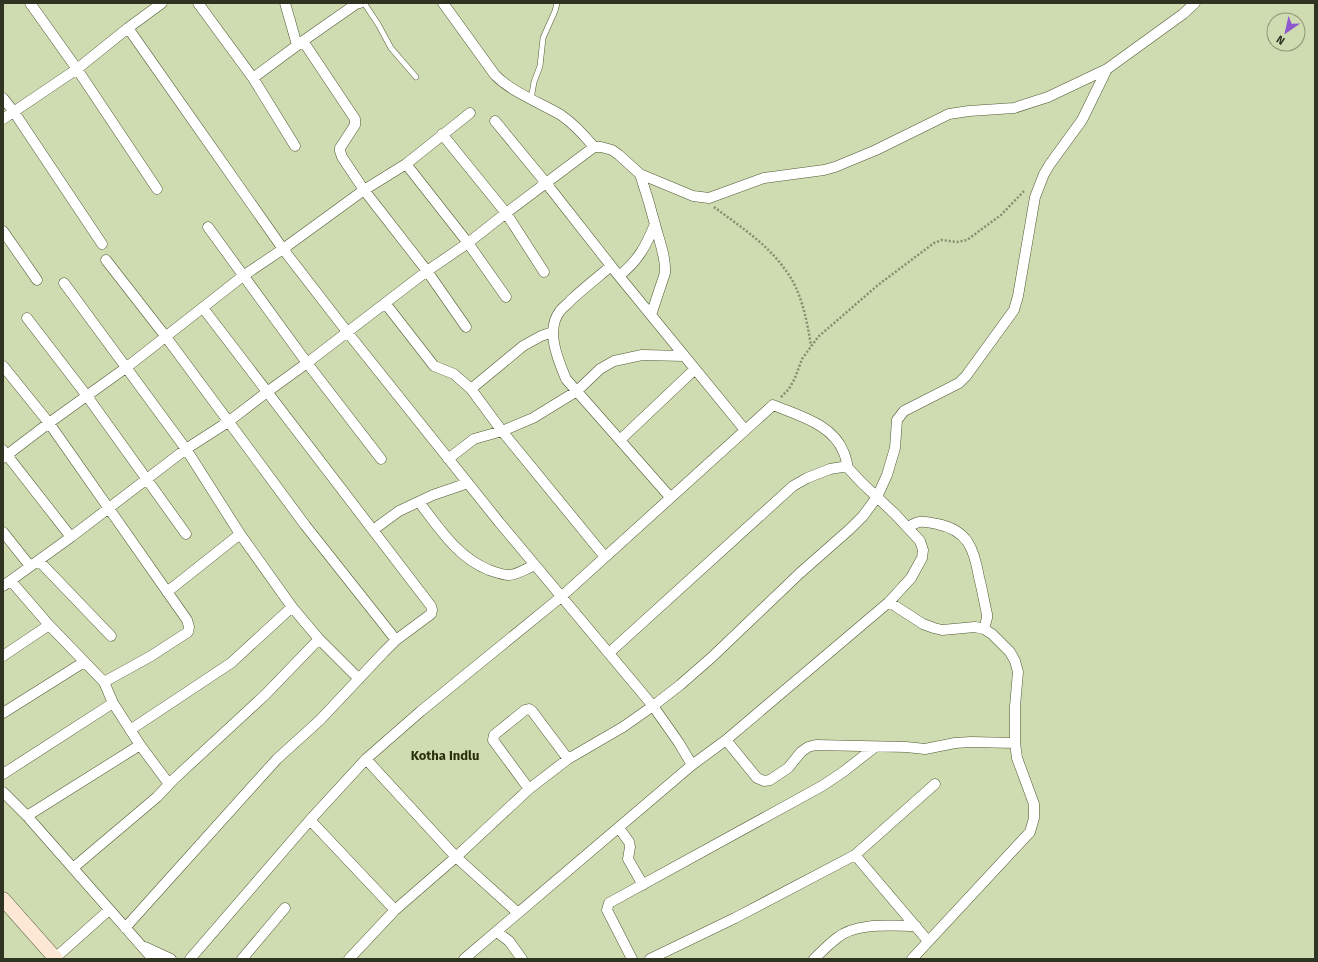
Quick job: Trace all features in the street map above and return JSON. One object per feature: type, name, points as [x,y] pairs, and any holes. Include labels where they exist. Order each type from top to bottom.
[{"type":"street","points":[[30,3],[77,69],[157,188]]},
{"type":"street","points":[[3,119],[77,69],[162,3]]},
{"type":"street","points":[[198,3],[253,78],[295,146]]},
{"type":"street","points":[[285,3],[300,43],[355,119],[355,125],[340,148],[342,157],[364,190],[427,271],[466,327]]},
{"type":"street","points":[[253,78],[300,43],[356,4],[360,3]]},
{"type":"street","points":[[443,3],[495,75],[503,82],[577,127],[594,147]]},
{"type":"street","points":[[169,784],[130,730],[113,703],[104,682],[7,584],[186,449],[228,422],[348,333],[427,271],[468,243],[594,147],[601,146],[612,150],[640,174],[693,196],[708,198],[764,178],[824,170],[835,167],[876,150],[949,114],[1014,108],[1048,97],[1107,69],[1183,14],[1195,3]]},
{"type":"street","points":[[128,28],[283,249],[468,483],[652,706],[679,743],[692,766]]},
{"type":"street","points":[[349,959],[395,910],[456,857],[529,789],[568,759],[604,739],[652,706],[711,658],[863,516],[877,497],[892,461],[895,448],[896,425],[900,414],[958,383],[966,376],[1014,310],[1018,296],[1035,198],[1044,174],[1082,120],[1107,69]]},
{"type":"street","points":[[3,98],[14,112],[102,244]]},
{"type":"street","points":[[71,537],[4,454],[127,367],[243,276],[364,190],[406,164],[470,113]]},
{"type":"street","points":[[495,121],[745,430]]},
{"type":"street","points":[[442,134],[506,213],[544,272]]},
{"type":"street","points":[[406,164],[468,243],[506,297]]},
{"type":"street","points":[[640,174],[649,199],[665,266],[665,273],[651,315]]},
{"type":"street","points":[[619,276],[629,268],[639,256],[647,244],[655,224]]},
{"type":"street","points":[[208,226],[307,363],[381,459]]},
{"type":"street","points":[[3,231],[37,280]]},
{"type":"street","points":[[106,260],[166,337],[305,525],[396,640]]},
{"type":"street","points":[[611,266],[560,312],[555,321],[553,332],[556,351],[560,366],[566,379],[670,497]]},
{"type":"street","points":[[64,283],[186,449],[240,534],[292,607],[319,639],[359,679]]},
{"type":"street","points":[[385,303],[434,366],[454,374],[471,389],[502,431],[605,557]]},
{"type":"street","points":[[125,928],[277,759],[320,720],[396,640],[431,614],[432,610],[431,606],[203,308]]},
{"type":"street","points":[[27,318],[87,396],[186,534]]},
{"type":"street","points":[[471,389],[522,346],[541,336],[553,332]]},
{"type":"street","points":[[448,458],[474,439],[502,431],[533,418],[577,391],[600,369],[614,361],[642,355],[684,356]]},
{"type":"street","points":[[3,366],[49,423],[187,620],[189,627],[188,632],[151,656],[104,682]]},
{"type":"street","points":[[620,440],[695,369]]},
{"type":"street","points":[[190,959],[310,820],[366,759],[421,711],[561,597],[773,405],[818,424],[828,430],[838,441],[844,453],[848,468],[908,527],[920,541],[923,550],[922,558],[911,578],[889,602],[464,959]]},
{"type":"street","points":[[609,653],[794,486],[807,478],[830,468],[848,468]]},
{"type":"street","points":[[373,530],[399,511],[433,495],[468,483]]},
{"type":"street","points":[[419,502],[452,544],[468,559],[500,574],[511,575],[535,565]]},
{"type":"street","points":[[908,527],[922,521],[944,525],[956,531],[971,546],[975,556],[987,618],[984,629]]},
{"type":"street","points":[[3,532],[34,564],[111,636]]},
{"type":"street","points":[[167,592],[240,534]]},
{"type":"street","points":[[889,602],[923,624],[934,628],[942,630],[975,627],[984,629],[992,634],[1010,652],[1015,661],[1018,672],[1014,744],[1017,758],[1034,804],[1034,818],[1030,832],[912,959]]},
{"type":"street","points":[[130,730],[231,662],[292,607]]},
{"type":"street","points":[[3,656],[49,625]]},
{"type":"street","points":[[73,868],[157,797],[169,784],[265,695],[319,639]]},
{"type":"street","points":[[3,713],[84,662]]},
{"type":"street","points":[[3,774],[113,703]]},
{"type":"street","points":[[529,789],[493,740],[493,738],[525,710],[532,711],[568,759]]},
{"type":"street","points":[[726,740],[757,778],[764,781],[770,780],[788,768],[801,752],[808,747],[816,745],[925,749],[955,743],[971,742],[1014,744]]},
{"type":"street","points":[[27,816],[140,745]]},
{"type":"street","points":[[632,959],[607,910],[609,903],[822,786],[843,772],[875,746]]},
{"type":"street","points":[[366,759],[456,857],[518,913]]},
{"type":"street","points":[[650,959],[735,918],[855,855],[935,784]]},
{"type":"street","points":[[3,792],[27,816],[154,959]]},
{"type":"street","points":[[310,820],[395,910]]},
{"type":"street","points":[[619,828],[629,842],[630,847],[628,859],[643,885]]},
{"type":"street","points":[[855,855],[928,941]]},
{"type":"street","points":[[3,899],[55,959],[109,910]]},
{"type":"street","points":[[242,959],[285,908]]},
{"type":"street","points":[[814,959],[837,937],[858,928],[879,926],[916,926]]},
{"type":"street","points":[[496,932],[509,941],[522,959]]},
{"type":"street","points":[[143,946],[171,959]]},
{"type":"lane","points":[[364,3],[378,24],[391,48],[416,77]]},
{"type":"lane","points":[[531,99],[534,82],[540,66],[543,38],[557,3]]},
{"type":"path","points":[[773,405],[789,389],[802,359],[818,337],[878,285],[934,243],[942,240],[957,242],[967,240],[1001,215],[1032,183],[1044,174]]},
{"type":"path","points":[[703,198],[747,232],[784,267],[791,278],[804,308],[811,347]]},
{"type":"district","name":"Kotha Indlu","points":[[445,755]]}]
